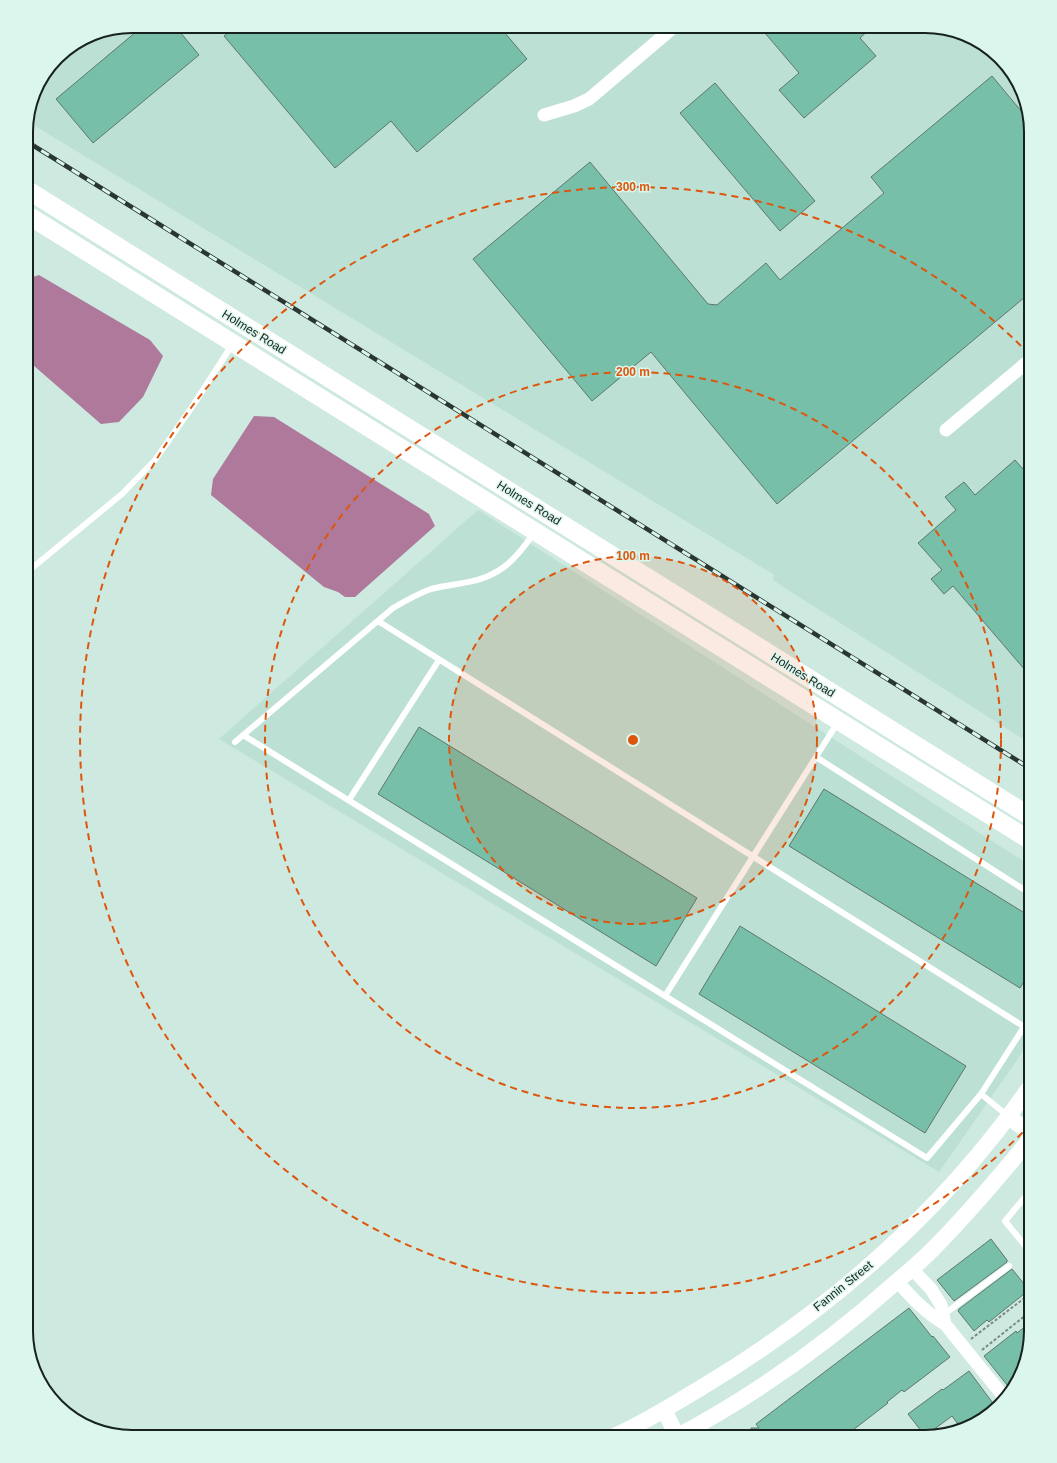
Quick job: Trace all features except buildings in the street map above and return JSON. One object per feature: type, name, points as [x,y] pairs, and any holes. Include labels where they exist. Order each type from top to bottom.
[{"type":"main road","name":"Holmes Road","points":[[33,193],[1024,813]]},
{"type":"main road","name":"Holmes Road","points":[[33,218],[1024,837]]},
{"type":"main road","points":[[233,343],[244,325]]},
{"type":"main road","points":[[535,532],[545,513]]},
{"type":"main road","points":[[839,721],[850,704]]},
{"type":"street","points":[[544,115],[574,106],[588,99],[667,33]]},
{"type":"street","points":[[946,430],[1024,365]]},
{"type":"street","name":"Fannin Street","points":[[626,1430],[664,1410],[758,1352],[862,1271],[917,1221],[954,1183],[1009,1117],[1024,1096]]},
{"type":"street","points":[[1009,1117],[1024,1129]]},
{"type":"street","points":[[687,1430],[728,1408],[815,1350],[864,1311],[930,1252],[973,1207],[1024,1146]]},
{"type":"street","points":[[912,1269],[934,1294],[941,1305],[944,1320],[962,1346],[1001,1394]]},
{"type":"street","points":[[897,1281],[932,1317],[944,1320]]},
{"type":"street","points":[[664,1410],[673,1430]]},
{"type":"lane","points":[[33,567],[122,494],[155,460],[192,407],[233,343]]},
{"type":"lane","points":[[235,742],[393,608],[409,598],[432,589],[467,583],[486,577],[503,568],[518,555],[535,532]]},
{"type":"lane","points":[[243,734],[927,1158],[981,1094],[1024,1027],[378,621]]},
{"type":"lane","points":[[349,800],[439,660]]},
{"type":"lane","points":[[665,996],[839,721]]},
{"type":"lane","points":[[816,757],[1024,890]]},
{"type":"lane","points":[[981,1094],[1009,1117]]},
{"type":"lane","points":[[1024,1199],[1006,1221],[1024,1244]]},
{"type":"lane","points":[[944,1320],[1009,1266]]},
{"type":"path","points":[[962,1346],[1024,1298]]},
{"type":"path","points":[[972,1357],[1024,1316]]},
{"type":"shaded area","points":[[132,33],[931,33],[957,38],[985,53],[1004,72],[1011,83],[1021,106],[1024,132],[1024,740],[774,581],[773,574],[33,125],[36,106],[46,83],[53,72],[72,53],[88,43],[106,36]]},
{"type":"shaded area","points":[[39,275],[150,340],[163,356],[143,397],[119,422],[101,424],[33,365],[33,277]]},
{"type":"shaded area","points":[[254,416],[274,417],[429,514],[435,526],[355,597],[345,597],[338,592],[324,587],[211,495],[213,479]]},
{"type":"shaded area","points":[[478,510],[1024,861],[1024,1050],[939,1172],[219,739]]},
{"type":"railway","points":[[33,145],[1024,765]]}]
